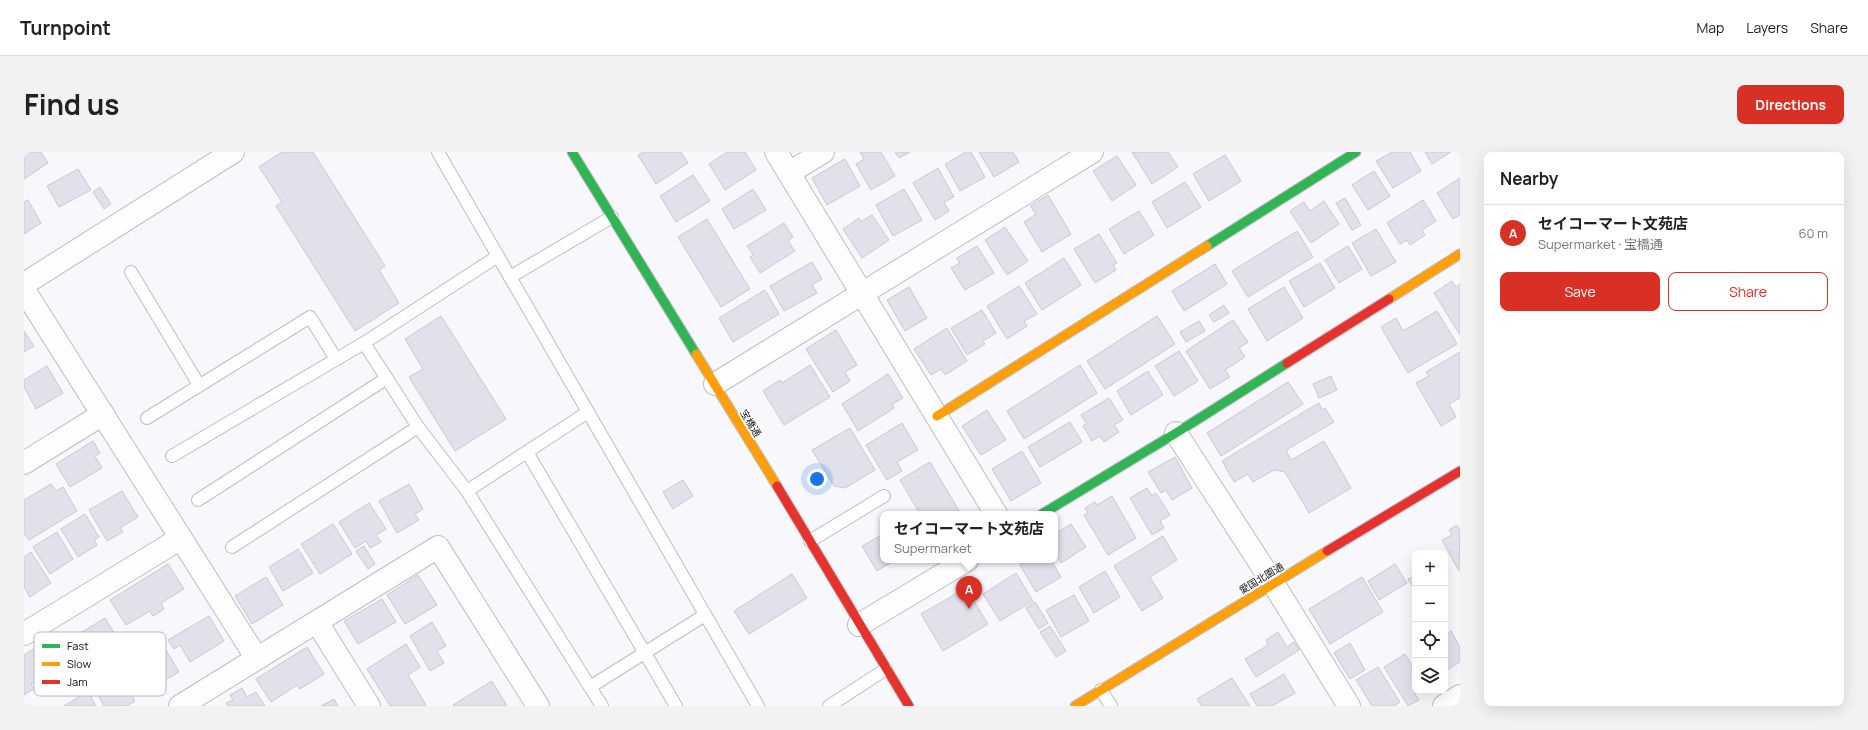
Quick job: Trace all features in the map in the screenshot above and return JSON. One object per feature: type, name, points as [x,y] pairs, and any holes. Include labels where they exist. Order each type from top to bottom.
[{"type":"street","points":[[24,284],[233,152]]},
{"type":"street","name":"宝橋通","points":[[572,152],[715,384],[909,706]]},
{"type":"street","points":[[776,152],[994,511]]},
{"type":"street","points":[[789,173],[823,152]]},
{"type":"street","points":[[715,384],[1092,152]]},
{"type":"street","points":[[937,416],[1356,152]]},
{"type":"street","points":[[1047,511],[1176,433],[1460,254]]},
{"type":"street","points":[[24,290],[256,657]]},
{"type":"street","points":[[24,463],[102,414]]},
{"type":"street","points":[[1176,433],[1273,583],[1349,706]]},
{"type":"street","name":"愛国北園通","points":[[1075,706],[1273,583],[1460,471]]},
{"type":"street","points":[[24,634],[181,538]]},
{"type":"street","points":[[180,706],[256,657],[317,622],[438,547],[538,706]]},
{"type":"street","points":[[860,625],[961,563]]},
{"type":"street","points":[[317,622],[369,706]]},
{"type":"street","points":[[1444,706],[1460,696]]},
{"type":"lane","points":[[438,152],[758,706]]},
{"type":"lane","points":[[510,277],[612,218]]},
{"type":"lane","points":[[172,456],[364,343],[498,256]]},
{"type":"lane","points":[[131,272],[199,385]]},
{"type":"lane","points":[[146,418],[310,317],[336,359]]},
{"type":"lane","points":[[364,343],[418,427],[467,491],[602,706]]},
{"type":"lane","points":[[198,500],[387,378]]},
{"type":"lane","points":[[467,491],[588,412]]},
{"type":"lane","points":[[232,547],[418,427]]},
{"type":"lane","points":[[527,452],[676,706]]},
{"type":"lane","points":[[810,541],[884,496]]},
{"type":"lane","points":[[590,687],[705,615]]},
{"type":"lane","points":[[829,706],[886,669]]},
{"type":"lane","points":[[1101,690],[1111,706]]},
{"type":"building","points":[[24,152],[41,152],[48,163],[24,179]]},
{"type":"building","points":[[282,152],[313,152],[385,266],[379,270],[399,303],[355,331],[276,206],[282,202],[259,167]]},
{"type":"building","points":[[643,152],[681,152],[688,163],[656,184],[638,155]]},
{"type":"building","points":[[727,152],[745,152],[756,170],[725,190],[709,164]]},
{"type":"building","points":[[860,152],[881,152],[895,176],[871,190],[856,164],[864,159]]},
{"type":"building","points":[[895,152],[910,152],[899,158]]},
{"type":"building","points":[[966,152],[971,152],[985,177],[960,191],[945,164]]},
{"type":"building","points":[[979,152],[1013,152],[1019,162],[994,177]]},
{"type":"building","points":[[1132,152],[1168,152],[1178,167],[1152,184]]},
{"type":"building","points":[[1392,152],[1410,152],[1421,171],[1393,188],[1376,161]]},
{"type":"building","points":[[1425,152],[1451,152],[1432,164]]},
{"type":"building","points":[[1225,155],[1241,181],[1209,201],[1193,174]]},
{"type":"building","points":[[1117,156],[1136,185],[1112,201],[1093,171]]},
{"type":"building","points":[[845,159],[860,186],[827,205],[812,178]]},
{"type":"building","points":[[938,168],[954,197],[944,202],[949,211],[935,220],[913,183]]},
{"type":"building","points":[[78,169],[91,190],[59,207],[47,186]]},
{"type":"building","points":[[1374,171],[1390,196],[1368,210],[1352,185]]},
{"type":"building","points":[[693,175],[710,201],[676,222],[660,196]]},
{"type":"building","points":[[1460,178],[1460,215],[1453,219],[1437,193]]},
{"type":"building","points":[[1185,182],[1201,207],[1167,228],[1152,202]]},
{"type":"building","points":[[100,187],[111,204],[104,209],[93,192]]},
{"type":"building","points":[[753,189],[766,210],[734,229],[722,209]]},
{"type":"building","points":[[904,189],[922,220],[893,236],[876,205]]},
{"type":"building","points":[[1048,195],[1071,234],[1042,252],[1024,222],[1036,214],[1030,206]]},
{"type":"building","points":[[1345,198],[1361,225],[1352,230],[1336,203]]},
{"type":"building","points":[[28,200],[41,223],[24,234],[24,202]]},
{"type":"building","points":[[1423,200],[1436,221],[1422,230],[1425,235],[1410,245],[1407,240],[1400,244],[1387,223]]},
{"type":"building","points":[[1324,201],[1339,224],[1311,243],[1290,211],[1304,202],[1310,211]]},
{"type":"building","points":[[1139,211],[1154,235],[1124,254],[1109,229]]},
{"type":"building","points":[[872,215],[889,240],[862,258],[843,229],[859,218],[861,222]]},
{"type":"building","points":[[707,219],[750,289],[721,307],[678,237]]},
{"type":"building","points":[[784,223],[793,237],[788,241],[795,251],[760,273],[750,257],[753,255],[747,246]]},
{"type":"building","points":[[1005,227],[1028,261],[1007,275],[985,240]]},
{"type":"building","points":[[1376,229],[1396,262],[1371,276],[1352,243]]},
{"type":"building","points":[[1297,231],[1313,257],[1248,297],[1232,271]]},
{"type":"building","points":[[1099,234],[1117,263],[1113,265],[1116,270],[1095,283],[1074,249]]},
{"type":"building","points":[[977,246],[994,273],[965,290],[951,268],[960,263],[957,258]]},
{"type":"building","points":[[1348,246],[1362,269],[1339,283],[1325,260]]},
{"type":"building","points":[[1064,258],[1081,285],[1042,310],[1025,283]]},
{"type":"building","points":[[812,262],[822,279],[812,285],[817,293],[784,311],[770,286]]},
{"type":"building","points":[[1320,263],[1335,288],[1304,307],[1289,281]]},
{"type":"building","points":[[1215,264],[1227,284],[1184,311],[1172,291]]},
{"type":"building","points":[[1452,281],[1456,287],[1460,284],[1460,335],[1434,293]]},
{"type":"building","points":[[1019,286],[1037,314],[1024,321],[1027,326],[1007,339],[987,306]]},
{"type":"building","points":[[909,287],[927,318],[905,331],[887,300]]},
{"type":"building","points":[[1284,287],[1303,318],[1267,341],[1248,309]]},
{"type":"building","points":[[765,290],[779,314],[733,342],[719,318]]},
{"type":"building","points":[[1224,305],[1229,313],[1214,322],[1209,315]]},
{"type":"building","points":[[982,310],[996,333],[983,341],[985,344],[967,355],[951,328]]},
{"type":"building","points":[[1437,311],[1457,344],[1408,373],[1381,327],[1396,318],[1403,331]]},
{"type":"building","points":[[441,316],[506,419],[455,451],[409,377],[423,369],[405,339]]},
{"type":"building","points":[[1157,316],[1175,344],[1105,389],[1087,361]]},
{"type":"building","points":[[1233,320],[1248,342],[1239,348],[1245,357],[1225,370],[1230,377],[1210,389],[1186,351]]},
{"type":"building","points":[[1199,321],[1205,331],[1186,342],[1180,332]]},
{"type":"building","points":[[947,328],[967,361],[945,375],[941,369],[931,375],[914,349]]},
{"type":"building","points":[[836,330],[857,365],[845,372],[850,381],[833,392],[806,349]]},
{"type":"building","points":[[24,331],[34,346],[24,352]]},
{"type":"building","points":[[1179,351],[1198,381],[1174,396],[1155,366]]},
{"type":"building","points":[[1460,352],[1460,398],[1449,404],[1456,417],[1441,426],[1416,383],[1429,376],[1426,372]]},
{"type":"building","points":[[810,365],[830,397],[784,425],[763,391],[780,380],[782,383]]},
{"type":"building","points":[[1080,365],[1097,393],[1024,439],[1007,411]]},
{"type":"building","points":[[47,366],[63,393],[36,409],[24,387],[24,380]]},
{"type":"building","points":[[1148,371],[1163,395],[1131,415],[1117,391]]},
{"type":"building","points":[[888,374],[903,398],[892,404],[894,408],[858,431],[842,404]]},
{"type":"building","points":[[1331,376],[1337,390],[1319,398],[1313,384]]},
{"type":"building","points":[[1288,382],[1303,404],[1221,456],[1207,433]]},
{"type":"building","points":[[1109,398],[1123,420],[1114,425],[1119,432],[1104,442],[1100,436],[1092,441],[1083,426],[1087,424],[1081,415]]},
{"type":"building","points":[[1319,403],[1322,410],[1325,408],[1334,422],[1286,450],[1291,460],[1324,441],[1351,488],[1309,513],[1285,472],[1274,470],[1253,482],[1248,474],[1234,482],[1222,461]]},
{"type":"building","points":[[987,410],[1006,440],[981,455],[962,426]]},
{"type":"building","points":[[1070,422],[1082,442],[1040,467],[1028,447]]},
{"type":"building","points":[[902,423],[918,450],[897,462],[902,471],[887,480],[866,445]]},
{"type":"building","points":[[850,428],[875,470],[845,488],[834,486],[812,450]]},
{"type":"building","points":[[93,441],[100,453],[95,456],[102,468],[70,487],[56,464]]},
{"type":"building","points":[[1022,451],[1041,483],[1011,501],[992,469]]},
{"type":"building","points":[[1175,457],[1192,488],[1172,500],[1166,490],[1161,493],[1148,472]]},
{"type":"building","points":[[930,462],[959,511],[918,511],[900,480]]},
{"type":"building","points":[[683,480],[693,496],[673,509],[663,492]]},
{"type":"building","points":[[51,484],[56,491],[63,487],[77,511],[29,540],[24,533],[24,500]]},
{"type":"building","points":[[409,484],[423,509],[415,514],[419,520],[397,533],[379,501]]},
{"type":"building","points":[[1147,488],[1152,496],[1156,493],[1170,515],[1160,521],[1164,528],[1152,535],[1130,498]]},
{"type":"building","points":[[122,491],[138,517],[120,528],[123,532],[107,541],[89,510]]},
{"type":"building","points":[[1112,496],[1136,538],[1108,555],[1084,515],[1088,513],[1085,508],[1095,502],[1097,505]]},
{"type":"building","points":[[369,503],[386,529],[376,535],[381,542],[370,548],[366,541],[355,548],[339,522]]},
{"type":"building","points":[[85,514],[99,537],[94,540],[97,545],[78,557],[61,529]]},
{"type":"building","points":[[333,524],[352,554],[320,574],[301,544]]},
{"type":"building","points":[[1071,524],[1086,547],[1061,563],[1058,558],[1058,532]]},
{"type":"building","points":[[1457,525],[1460,530],[1459,571],[1442,540],[1452,535],[1449,530]]},
{"type":"building","points":[[57,532],[73,559],[50,574],[33,547]]},
{"type":"building","points":[[880,536],[880,563],[890,563],[877,571],[862,546]]},
{"type":"building","points":[[1163,536],[1177,560],[1150,577],[1163,598],[1142,611],[1114,566]]},
{"type":"building","points":[[364,546],[375,564],[368,569],[356,551]]},
{"type":"building","points":[[298,549],[313,573],[283,591],[269,567]]},
{"type":"building","points":[[31,552],[51,583],[30,597],[24,587],[24,557]]},
{"type":"building","points":[[1024,563],[1053,563],[1061,577],[1036,592],[1020,565]]},
{"type":"building","points":[[168,564],[184,589],[161,603],[164,609],[153,616],[150,611],[126,625],[110,600]]},
{"type":"building","points":[[1395,564],[1407,583],[1379,600],[1368,581]]},
{"type":"building","points":[[1105,571],[1120,597],[1094,613],[1079,587]]},
{"type":"building","points":[[1016,573],[1033,601],[1000,621],[983,594]]},
{"type":"building","points":[[792,574],[807,598],[749,634],[734,611]]},
{"type":"building","points":[[418,575],[437,605],[405,624],[387,595]]},
{"type":"building","points":[[266,577],[283,605],[252,624],[235,596]]},
{"type":"building","points":[[1362,577],[1383,612],[1330,644],[1309,609]]},
{"type":"building","points":[[1412,577],[1412,586],[1408,579]]},
{"type":"building","points":[[966,588],[988,624],[943,651],[921,614]]},
{"type":"building","points":[[1074,595],[1089,621],[1061,637],[1046,610]]},
{"type":"building","points":[[382,599],[396,622],[358,644],[344,621]]},
{"type":"building","points":[[1035,602],[1048,623],[1039,629],[1026,608]]},
{"type":"building","points":[[209,616],[224,641],[190,662],[180,645],[174,649],[168,640]]},
{"type":"building","points":[[105,618],[113,632],[82,632]]},
{"type":"building","points":[[432,622],[446,646],[437,651],[444,663],[430,671],[410,636]]},
{"type":"building","points":[[1050,626],[1066,651],[1056,657],[1040,632]]},
{"type":"building","points":[[1451,631],[1460,647],[1460,662],[1448,669],[1448,658],[1448,633]]},
{"type":"building","points":[[1278,632],[1287,647],[1294,642],[1299,650],[1256,677],[1245,659],[1268,645],[1266,640]]},
{"type":"building","points":[[1350,643],[1365,670],[1350,679],[1334,653]]},
{"type":"building","points":[[406,644],[420,667],[408,675],[426,705],[424,706],[390,706],[367,669]]},
{"type":"building","points":[[307,647],[324,674],[300,689],[297,685],[271,702],[256,679]]},
{"type":"building","points":[[34,649],[34,682],[31,684],[34,689],[24,695],[24,655]]},
{"type":"building","points":[[166,650],[179,672],[166,679]]},
{"type":"building","points":[[1405,654],[1412,665],[1412,694],[1415,694],[1419,700],[1408,706],[1384,667]]},
{"type":"building","points":[[1378,667],[1400,702],[1394,706],[1372,706],[1356,680]]},
{"type":"building","points":[[1284,674],[1295,693],[1272,706],[1257,706],[1250,694]]},
{"type":"building","points":[[1232,678],[1250,706],[1202,706],[1197,699]]},
{"type":"building","points":[[492,681],[507,706],[453,705]]},
{"type":"building","points":[[242,688],[247,697],[256,692],[265,706],[228,706],[226,703],[233,700],[230,695]]},
{"type":"building","points":[[80,696],[91,696],[96,706],[64,706]]},
{"type":"building","points":[[98,696],[132,696],[135,701],[127,706],[104,706]]},
{"type":"building","points":[[334,699],[338,706],[321,706]]},
{"type":"traffic: fast","points":[[572,152],[696,354]]},
{"type":"traffic: fast","points":[[1207,246],[1356,152]]},
{"type":"traffic: fast","points":[[1047,511],[1176,433],[1287,363]]},
{"type":"traffic: slow","points":[[937,416],[1207,246]]},
{"type":"traffic: slow","points":[[1389,299],[1460,254]]},
{"type":"traffic: slow","points":[[696,354],[777,486]]},
{"type":"traffic: slow","points":[[1075,706],[1327,551]]},
{"type":"traffic: jam","points":[[1287,363],[1389,299]]},
{"type":"traffic: jam","points":[[1327,551],[1460,471]]},
{"type":"traffic: jam","points":[[777,486],[909,706]]},
{"type":"place","name":"セイコーマート文苑店","points":[[969,609]]}]
